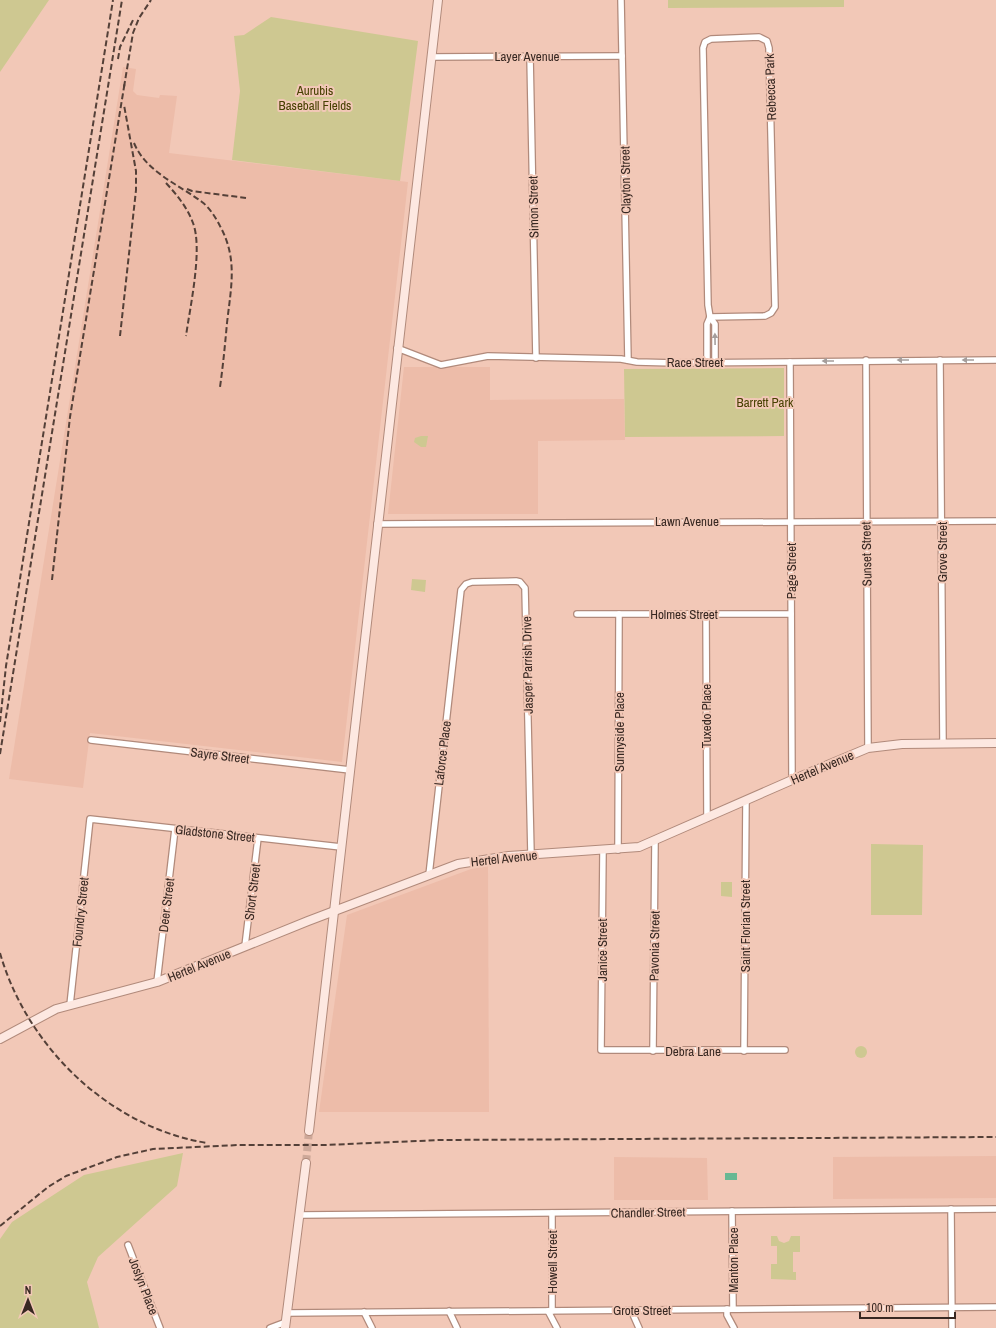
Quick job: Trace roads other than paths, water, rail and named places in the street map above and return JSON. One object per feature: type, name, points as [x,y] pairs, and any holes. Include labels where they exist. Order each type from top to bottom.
[{"type":"main road","points":[[309,1132],[397,348],[438,0]]},
{"type":"main road","name":"Hertel Avenue","points":[[0,1039],[56,1009],[157,982],[334,910],[458,864],[484,858],[618,850],[639,847],[868,748],[902,744],[996,743]]},
{"type":"main road","points":[[286,1325],[306,1163]]},
{"type":"street","name":"Clayton Street","points":[[621,0],[628,360]]},
{"type":"street","name":"Rebecca Park","points":[[710,316],[765,316],[771,313],[775,307],[769,48],[767,41],[759,37],[711,39],[705,42],[702,48],[708,305],[710,316],[715,324],[715,362]]},
{"type":"street","name":"Simon Street","points":[[530,56],[536,358]]},
{"type":"street","name":"Layer Avenue","points":[[432,57],[622,56]]},
{"type":"street","name":"Rebecca Park","points":[[707,362],[707,324],[710,316]]},
{"type":"street","name":"Race Street","points":[[397,348],[441,365],[488,356],[628,360],[637,362],[996,360]]},
{"type":"street","name":"Sunset Street","points":[[866,360],[868,748]]},
{"type":"street","name":"Grove Street","points":[[940,360],[943,743]]},
{"type":"street","name":"Page Street","points":[[790,362],[792,780]]},
{"type":"street","name":"Lawn Avenue","points":[[378,524],[996,521]]},
{"type":"street","name":"Jasper Parrish Drive","points":[[456,632],[461,590],[468,582],[516,581],[524,585],[526,592],[531,854]]},
{"type":"street","name":"Holmes Street","points":[[577,614],[791,614]]},
{"type":"street","name":"Sunnyside Place","points":[[618,850],[619,614]]},
{"type":"street","name":"Tuxedo Place","points":[[706,614],[707,818]]},
{"type":"street","name":"Laforce Place","points":[[429,875],[456,632]]},
{"type":"street","name":"Sayre Street","points":[[91,740],[350,770]]},
{"type":"street","name":"Saint Florian Street","points":[[744,1051],[746,800]]},
{"type":"street","name":"Gladstone Street","points":[[90,819],[341,847]]},
{"type":"street","name":"Foundry Street","points":[[70,1005],[90,819]]},
{"type":"street","name":"Deer Street","points":[[157,982],[175,829]]},
{"type":"street","name":"Short Street","points":[[245,946],[258,838]]},
{"type":"street","name":"Pavonia Street","points":[[653,1051],[655,841]]},
{"type":"street","name":"Janice Street","points":[[601,1050],[603,850]]},
{"type":"street","name":"Debra Lane","points":[[601,1050],[785,1050]]},
{"type":"street","points":[[951,1209],[952,1328]]},
{"type":"street","name":"Chandler Street","points":[[300,1215],[996,1209]]},
{"type":"street","name":"Manton Place","points":[[732,1211],[730,1309],[727,1315],[734,1328]]},
{"type":"street","name":"Howell Street","points":[[552,1213],[550,1311],[557,1328]]},
{"type":"street","name":"Joslyn Place","points":[[128,1245],[160,1328]]},
{"type":"street","name":"Grote Street","points":[[287,1312],[996,1307]]},
{"type":"street","points":[[631,1310],[639,1328]]},
{"type":"street","points":[[449,1311],[457,1328]]},
{"type":"street","points":[[364,1312],[372,1328]]},
{"type":"street","points":[[270,1328],[286,1325]]},
{"type":"tunnel","points":[[306,1163],[309,1131]]},
{"type":"railway","points":[[0,722],[6,666],[113,0]]},
{"type":"railway","points":[[0,754],[122,0]]},
{"type":"railway","points":[[124,87],[133,33],[139,18],[151,0]]},
{"type":"railway","points":[[118,59],[120,47],[134,18]]},
{"type":"railway","points":[[52,580],[70,417],[125,81]]},
{"type":"railway","points":[[120,336],[136,190],[136,171],[124,105]]},
{"type":"railway","points":[[134,143],[139,153],[154,170],[193,195],[207,207],[226,238],[232,273],[220,387]]},
{"type":"railway","points":[[166,183],[185,206],[193,223],[196,234],[197,248],[195,278],[186,336]]},
{"type":"railway","points":[[187,189],[192,191],[246,198]]},
{"type":"railway","points":[[0,953],[13,987],[30,1020],[52,1050],[77,1077],[106,1101],[137,1120],[171,1134],[207,1143]]},
{"type":"railway","points":[[0,1226],[48,1187],[66,1176],[117,1157],[153,1149],[239,1145],[325,1145],[440,1140],[996,1137]]},
{"type":"park label","name":"Aurubis Baseball Fields","points":[[315,98]]},
{"type":"park label","name":"Barrett Park","points":[[765,402]]}]
